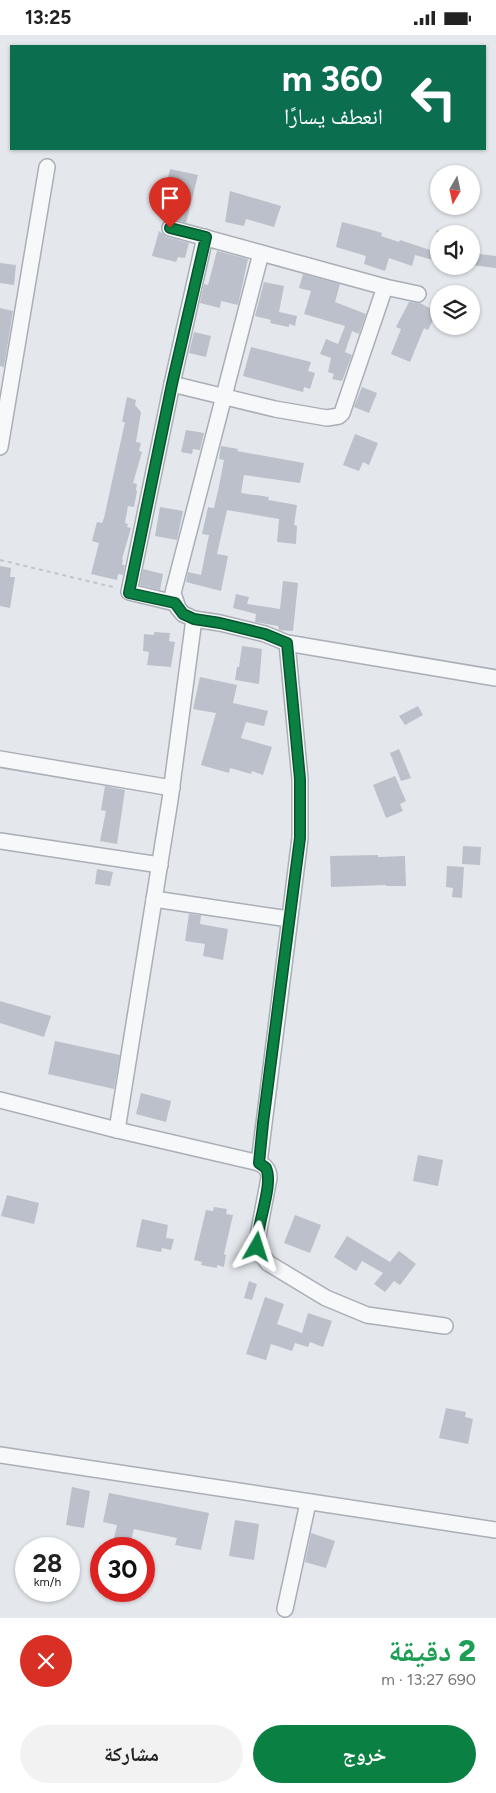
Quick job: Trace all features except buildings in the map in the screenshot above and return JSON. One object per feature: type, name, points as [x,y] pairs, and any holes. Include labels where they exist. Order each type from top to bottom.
[{"type":"street","points":[[0,447],[47,167]]},
{"type":"street","points":[[170,228],[385,287],[418,294]]},
{"type":"street","points":[[175,603],[129,593],[172,384],[206,237]]},
{"type":"street","points":[[260,253],[173,593],[175,603],[183,614],[194,619],[265,634],[287,643],[496,678]]},
{"type":"street","points":[[172,384],[224,395],[231,399],[275,409],[327,418],[339,416],[342,413],[385,287]]},
{"type":"street","points":[[117,1130],[172,789],[194,619]]},
{"type":"street","points":[[254,1162],[300,838],[300,779],[287,643]]},
{"type":"street","points":[[0,759],[172,789]]},
{"type":"street","points":[[0,841],[160,865]]},
{"type":"street","points":[[154,899],[289,919]]},
{"type":"street","points":[[0,1100],[254,1162],[266,1168],[269,1175],[257,1241],[259,1251],[264,1259],[280,1271],[326,1298],[367,1315],[444,1327]]},
{"type":"street","points":[[0,1455],[496,1530]]},
{"type":"street","points":[[284,1609],[308,1503]]},
{"type":"path","points":[[0,561],[122,589],[129,593]]},
{"type":"route","points":[[170,228],[206,237],[172,384],[129,593],[175,603],[183,614],[194,619],[265,634],[287,643],[300,779],[300,838],[259,1163],[266,1168],[269,1178],[257,1247]]}]
